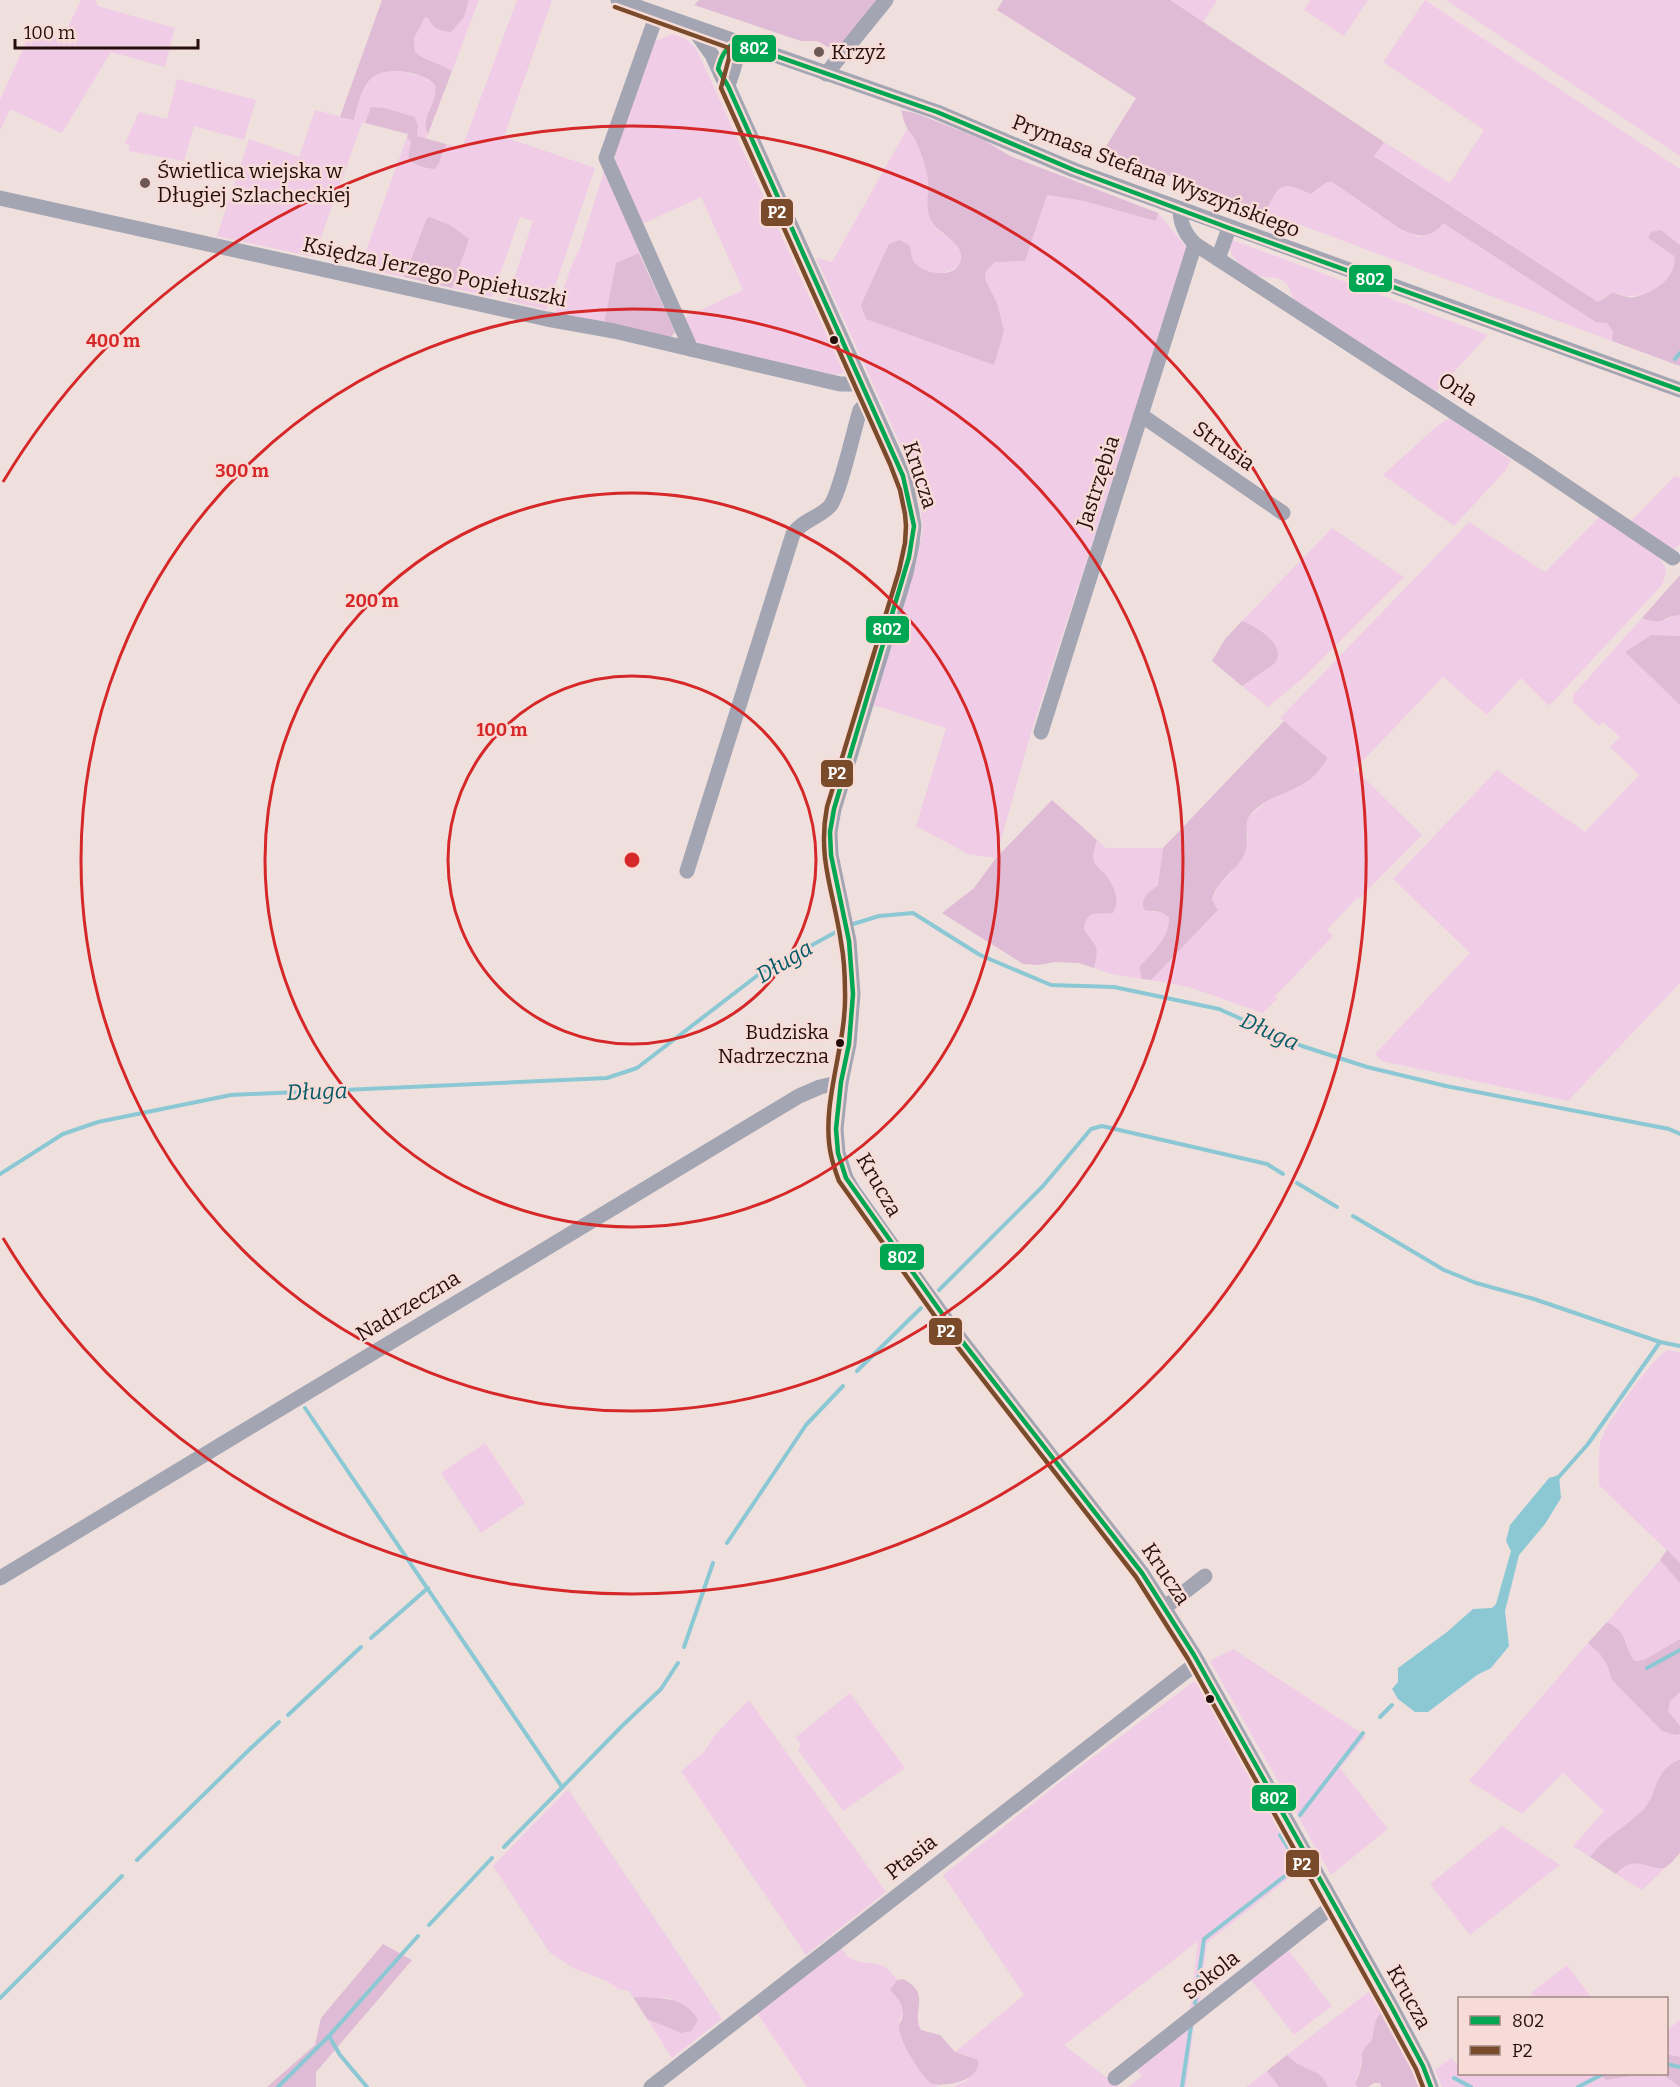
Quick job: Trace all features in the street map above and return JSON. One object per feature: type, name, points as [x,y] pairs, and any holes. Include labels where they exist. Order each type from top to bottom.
[{"type":"street","name":"Prymasa Stefana Wyszyńskiego","points":[[618,0],[651,8],[692,27],[937,112],[1074,170],[1680,390]]},
{"type":"street","points":[[826,74],[886,0]]},
{"type":"street","points":[[651,8],[606,158],[691,349]]},
{"type":"street","name":"Krucza","points":[[692,27],[712,55],[729,86],[903,476],[914,526],[906,573],[831,825],[831,855],[849,941],[853,994],[849,1044],[836,1129],[841,1164],[853,1190],[955,1332],[1142,1574],[1164,1608],[1198,1662],[1334,1905],[1423,2066],[1431,2087]]},
{"type":"street","points":[[718,69],[724,51],[736,42],[738,52],[729,86]]},
{"type":"street","name":"Księdza Jerzego Popiełuszki","points":[[0,198],[691,349],[840,384],[852,384],[860,380]]},
{"type":"street","name":"Orla","points":[[1180,209],[1183,227],[1195,244],[1532,463],[1673,558]]},
{"type":"street","points":[[1218,259],[1230,228]]},
{"type":"street","name":"Jastrzębia","points":[[1041,732],[1195,244]]},
{"type":"street","points":[[687,871],[793,534],[802,524],[825,510],[835,498],[860,410],[869,400]]},
{"type":"street","name":"Strusia","points":[[1141,414],[1283,513]]},
{"type":"street","name":"Nadrzeczna","points":[[0,1578],[799,1096],[820,1087],[842,1082]]},
{"type":"street","points":[[1164,1608],[1205,1576]]},
{"type":"street","name":"Ptasia","points":[[651,2087],[1198,1662]]},
{"type":"street","name":"Sokola","points":[[1115,2078],[1334,1905]]},
{"type":"shaded area","points":[[81,0],[95,0],[98,6],[175,28],[165,67],[111,52],[62,133],[10,109],[0,131],[0,100],[31,31],[62,40]]},
{"type":"shaded area","points":[[382,0],[469,0],[464,17],[451,32],[437,29],[425,17],[414,38],[415,52],[452,71],[428,134],[426,122],[434,98],[435,85],[426,78],[410,73],[393,71],[375,76],[368,81],[364,89],[354,120],[340,117]]},
{"type":"shaded area","points":[[469,0],[479,0],[452,71],[415,52],[414,38],[425,17],[437,29],[451,32],[464,17]]},
{"type":"shaded area","points":[[517,0],[552,0],[504,137],[595,168],[547,310],[507,300],[533,221],[520,217],[492,297],[452,288],[468,239],[441,220],[427,218],[404,277],[360,267],[407,137],[411,141],[408,157],[442,156],[446,144],[462,148]]},
{"type":"shaded area","points":[[699,0],[879,0],[842,48],[828,47],[817,41],[801,41],[694,5]]},
{"type":"shaded area","points":[[1003,0],[1170,0],[1384,142],[1374,156],[1598,302],[1612,293],[1629,297],[1642,295],[1663,283],[1672,271],[1674,256],[1648,238],[1651,232],[1661,230],[1680,245],[1680,366],[1612,341],[1613,332],[1607,323],[1596,322],[1443,223],[1428,234],[1411,233],[1399,228],[1332,182],[1327,182],[1311,194],[1293,187],[1282,187],[1263,211],[1103,151],[1136,98],[997,10]]},
{"type":"shaded area","points":[[1170,0],[1217,0],[1203,22]]},
{"type":"shaded area","points":[[1310,0],[1368,0],[1344,36],[1304,10]]},
{"type":"shaded area","points":[[1425,0],[1680,169],[1680,245],[1661,230],[1652,232],[1648,238],[1674,256],[1674,266],[1664,282],[1647,293],[1627,296],[1618,293],[1605,296],[1598,302],[1374,155],[1384,142],[1450,183],[1484,130],[1383,62]]},
{"type":"shaded area","points":[[1446,0],[1680,0],[1680,156]]},
{"type":"shaded area","points":[[672,34],[686,39],[696,48],[844,373],[836,375],[701,344],[694,339],[684,318],[743,290],[701,197],[642,224],[616,167],[615,152],[655,41]]},
{"type":"shaded area","points":[[392,70],[422,76],[435,85],[434,98],[426,122],[428,134],[426,139],[417,136],[418,126],[415,117],[385,108],[371,108],[365,123],[362,123],[314,257],[217,236],[249,139],[299,157],[315,110],[354,120],[361,94],[368,81],[382,72]]},
{"type":"shaded area","points":[[177,79],[256,100],[244,140],[194,126],[184,161],[129,151],[130,146],[125,143],[139,112],[167,119]]},
{"type":"shaded area","points":[[371,107],[385,108],[415,117],[418,126],[417,136],[446,144],[438,165],[434,169],[426,168],[410,160],[408,157],[411,142],[407,137],[408,134],[365,123]]},
{"type":"shaded area","points":[[901,110],[915,113],[984,140],[1010,156],[1158,213],[1156,221],[1084,201],[1047,195],[1025,261],[995,262],[986,271],[985,279],[997,303],[1004,331],[994,365],[866,319],[861,305],[889,244],[900,240],[910,246],[914,261],[921,268],[935,273],[950,272],[960,262],[961,254],[957,245],[931,220],[927,203],[928,180],[922,156],[906,126]]},
{"type":"shaded area","points":[[907,129],[915,138],[928,175],[927,208],[941,233],[951,239],[960,249],[962,256],[957,267],[938,273],[926,271],[912,258],[866,293],[1001,326],[997,303],[985,279],[986,271],[995,262],[1025,261],[1047,195],[1084,201],[1156,220],[1158,213],[1187,248],[1031,733],[996,858],[968,854],[916,826],[946,728],[873,705],[913,573],[923,530],[919,492],[902,448],[816,258],[832,262]]},
{"type":"shaded area","points":[[604,171],[641,252],[616,263],[604,323],[555,312],[580,248]]},
{"type":"shaded area","points":[[1327,182],[1332,182],[1399,228],[1419,237],[1443,223],[1595,321],[1607,323],[1613,332],[1612,341],[1263,211],[1279,188],[1289,186],[1311,192]]},
{"type":"shaded area","points":[[430,217],[450,225],[469,239],[452,288],[404,277],[427,218]]},
{"type":"shaded area","points":[[1230,239],[1488,335],[1434,394],[1293,299],[1288,286],[1281,280],[1260,276],[1246,269],[1236,260],[1230,250]]},
{"type":"shaded area","points":[[639,253],[675,332],[671,337],[604,323],[616,263]]},
{"type":"shaded area","points":[[1450,418],[1511,460],[1505,471],[1454,526],[1383,475],[1437,426]]},
{"type":"shaded area","points":[[1675,476],[1680,477],[1680,544],[1671,553],[1628,524]]},
{"type":"shaded area","points":[[1600,516],[1646,547],[1662,561],[1666,572],[1662,585],[1549,706],[1521,678],[1487,715],[1443,677],[1355,769],[1422,835],[1327,930],[1333,936],[1275,996],[1277,999],[1263,1013],[1189,987],[1151,980],[1218,910],[1212,900],[1220,882],[1230,874],[1248,839],[1246,825],[1248,817],[1269,800],[1305,783],[1328,758],[1280,718],[1469,522],[1545,572]]},
{"type":"shaded area","points":[[1332,528],[1404,577],[1302,679],[1268,707],[1242,686],[1274,664],[1275,647],[1260,630],[1242,621]]},
{"type":"shaded area","points":[[1680,575],[1680,615],[1660,621],[1642,618]]},
{"type":"shaded area","points":[[1680,615],[1680,636],[1651,635],[1625,652],[1680,705],[1680,983],[1568,1101],[1382,1061],[1375,1054],[1470,953],[1393,879],[1497,770],[1585,832],[1639,775],[1610,747],[1620,737],[1603,722],[1599,726],[1573,702],[1573,695],[1642,618],[1660,621]]},
{"type":"shaded area","points":[[1242,621],[1255,627],[1269,638],[1277,650],[1278,657],[1274,664],[1242,686],[1212,661],[1225,639]]},
{"type":"shaded area","points":[[1651,635],[1680,636],[1680,705],[1625,652]]},
{"type":"shaded area","points":[[1284,721],[1328,758],[1310,780],[1263,804],[1250,815],[1247,823],[1245,853],[1214,894],[1212,900],[1218,910],[1151,980],[1142,979],[1139,967],[1159,945],[1169,924],[1169,917],[1161,912],[1144,910],[1143,905],[1146,895],[1158,886],[1163,848]]},
{"type":"shaded area","points":[[1052,800],[1097,840],[1093,858],[1111,882],[1116,895],[1113,913],[1090,915],[1086,922],[1084,929],[1097,950],[1094,968],[1079,963],[1023,964],[942,913],[974,888],[996,858]]},
{"type":"shaded area","points":[[1097,840],[1106,848],[1163,848],[1152,912],[1161,912],[1169,917],[1169,924],[1159,945],[1139,967],[1142,979],[1111,974],[1094,968],[1097,954],[1094,943],[1084,929],[1086,922],[1090,915],[1113,913],[1116,905],[1110,882],[1093,858]]},
{"type":"shaded area","points":[[1667,1350],[1680,1352],[1680,1563],[1599,1485],[1599,1449],[1603,1435],[1640,1379]]},
{"type":"shaded area","points":[[485,1443],[525,1503],[481,1533],[441,1473]]},
{"type":"shaded area","points":[[1667,1550],[1680,1563],[1680,1583],[1660,1560]]},
{"type":"shaded area","points":[[1660,1560],[1680,1583],[1680,1639],[1644,1660],[1635,1661],[1622,1635],[1607,1622]]},
{"type":"shaded area","points":[[1607,1622],[1623,1635],[1635,1661],[1644,1660],[1680,1639],[1680,1692],[1670,1701],[1668,1711],[1680,1726],[1680,1734],[1675,1735],[1662,1731],[1612,1680],[1600,1654],[1588,1643]]},
{"type":"shaded area","points":[[1588,1643],[1600,1654],[1612,1680],[1662,1731],[1675,1735],[1680,1734],[1680,1759],[1665,1770],[1643,1810],[1590,1857],[1573,1846],[1604,1811],[1563,1773],[1522,1814],[1469,1781]]},
{"type":"shaded area","points":[[1233,1649],[1366,1736],[1340,1768],[1388,1829],[1331,1875],[1210,1661]]},
{"type":"shaded area","points":[[1193,1682],[1200,1683],[1304,1866],[1207,1943],[1200,2001],[1190,2009],[1198,1941],[1064,2045],[1119,2087],[953,2087],[968,2080],[969,2056],[955,2052],[1024,1995],[943,1875],[1064,1779]]},
{"type":"shaded area","points":[[1680,1692],[1680,1726],[1668,1711],[1670,1701]]},
{"type":"shaded area","points":[[850,1693],[905,1768],[843,1811],[798,1750],[801,1744],[795,1738]]},
{"type":"shaded area","points":[[749,1700],[886,1892],[806,1955],[681,1771],[704,1752],[714,1736]]},
{"type":"shaded area","points":[[1680,1759],[1680,1853],[1666,1867],[1657,1868],[1638,1863],[1624,1867],[1616,1874],[1590,1857],[1643,1810],[1664,1770]]},
{"type":"shaded area","points":[[568,1789],[722,2019],[672,2058],[647,2019],[681,2033],[670,1998],[633,1997],[629,1991],[618,1989],[607,1981],[573,1968],[550,1953],[493,1866]]},
{"type":"shaded area","points":[[1502,1826],[1560,1865],[1470,1935],[1430,1884]]},
{"type":"shaded area","points":[[1638,1863],[1666,1867],[1642,1890],[1616,1874],[1628,1865]]},
{"type":"shaded area","points":[[383,1944],[412,1960],[316,2072],[316,2087],[267,2087],[315,2045],[321,2018]]},
{"type":"shaded area","points":[[841,1947],[850,1958],[885,1967],[897,1980],[891,1988],[903,2006],[899,2026],[902,2039],[922,2073],[931,2083],[940,2087],[807,2087],[757,2013]]},
{"type":"shaded area","points":[[1288,1950],[1332,2006],[1294,2035],[1251,1980]]},
{"type":"shaded area","points":[[1567,1965],[1591,1997],[1533,1997],[1531,1993]]},
{"type":"shaded area","points":[[903,1979],[917,1991],[919,1997],[918,2024],[921,2030],[940,2035],[955,2052],[978,2060],[978,2067],[969,2078],[954,2083],[932,2084],[917,2066],[900,2033],[902,2006],[890,1990],[897,1980]]},
{"type":"shaded area","points":[[1372,1989],[1384,2010],[1376,2020],[1372,2040],[1362,2055],[1356,2079],[1358,2087],[1328,2087],[1320,2075],[1298,2064],[1287,2055]]},
{"type":"shaded area","points":[[633,1997],[669,1999],[678,2002],[692,2012],[698,2020],[691,2031],[681,2033],[647,2019]]},
{"type":"shaded area","points":[[1384,2010],[1420,2087],[1381,2087],[1380,2083],[1374,2083],[1368,2087],[1356,2085],[1362,2053],[1372,2040],[1376,2020]]},
{"type":"shaded area","points":[[1680,2020],[1680,2057],[1668,2054],[1668,2029]]},
{"type":"shaded area","points":[[1194,2024],[1186,2087],[1128,2087],[1142,2076],[1137,2069]]},
{"type":"shaded area","points":[[1668,2054],[1680,2057],[1680,2087],[1663,2075],[1668,2075]]},
{"type":"shaded area","points":[[1287,2055],[1298,2064],[1320,2075],[1328,2087],[1279,2087],[1267,2071]]},
{"type":"shaded area","points":[[1451,2058],[1458,2065],[1458,2075],[1601,2075],[1606,2080],[1631,2075],[1658,2075],[1680,2087],[1442,2087],[1435,2070]]},
{"type":"shaded area","points":[[1267,2071],[1279,2087],[1246,2087]]},
{"type":"shaded area","points":[[1601,2075],[1638,2075],[1606,2080]]},
{"type":"water","points":[[1559,1475],[1561,1498],[1545,1524],[1519,1555],[1505,1611],[1509,1646],[1491,1668],[1477,1675],[1428,1712],[1415,1712],[1398,1699],[1392,1689],[1398,1682],[1398,1668],[1447,1632],[1473,1609],[1492,1608],[1496,1604],[1511,1551],[1506,1541],[1510,1525],[1549,1478]]},
{"type":"waterway","points":[[1675,359],[1680,353]]},
{"type":"waterway","name":"Długa","points":[[850,925],[879,916],[913,913],[980,955],[1051,985],[1114,987],[1219,1009],[1302,1046],[1367,1067],[1446,1086],[1669,1129],[1680,1134]]},
{"type":"waterway","name":"Długa","points":[[0,1174],[63,1134],[98,1122],[231,1095],[607,1078],[637,1068],[758,975],[843,928]]},
{"type":"waterway","points":[[939,1290],[1043,1186],[1091,1129],[1102,1126],[1267,1164],[1283,1174]]},
{"type":"waterway","points":[[1297,1183],[1337,1207]]},
{"type":"waterway","points":[[1353,1216],[1444,1270],[1476,1283],[1534,1299],[1660,1342],[1680,1346]]},
{"type":"waterway","points":[[857,1371],[921,1308]]},
{"type":"waterway","points":[[1557,1479],[1588,1444],[1660,1342]]},
{"type":"waterway","points":[[727,1543],[806,1425],[843,1386]]},
{"type":"waterway","points":[[305,1408],[562,1787]]},
{"type":"waterway","points":[[684,1647],[713,1563]]},
{"type":"waterway","points":[[371,1638],[428,1588]]},
{"type":"waterway","points":[[288,1715],[361,1647]]},
{"type":"waterway","points":[[1647,1668],[1680,1650]]},
{"type":"waterway","points":[[504,1847],[661,1689],[678,1663]]},
{"type":"waterway","points":[[1380,1717],[1392,1705]]},
{"type":"waterway","points":[[137,1860],[279,1722]]},
{"type":"waterway","points":[[1300,1815],[1363,1733]]},
{"type":"waterway","points":[[1195,2003],[1204,1939],[1299,1865],[1280,1835]]},
{"type":"waterway","points":[[429,1925],[492,1858]]},
{"type":"waterway","points":[[0,1998],[122,1876]]},
{"type":"waterway","points":[[278,2087],[329,2036],[418,1936]]},
{"type":"waterway","points":[[1182,2087],[1191,2026]]},
{"type":"waterway","points":[[329,2036],[340,2055],[367,2087]]},
{"type":"waterway","points":[[1668,2064],[1680,2067]]},
{"type":"waterway","points":[[1578,2087],[1601,2075]]},
{"type":"waterway","points":[[1454,2078],[1471,2087]]},
{"type":"transit line","name":"P2","points":[[615,7],[729,48],[729,58],[721,88],[890,464],[900,490],[905,514],[905,543],[899,571],[827,807],[824,826],[825,859],[838,924],[845,979],[845,1012],[829,1115],[831,1155],[839,1181],[949,1336],[1136,1577],[1188,1659],[1384,2010],[1416,2069],[1423,2087]]},
{"type":"transit line","name":"802","points":[[1431,2087],[1423,2066],[1391,2006],[1194,1655],[1142,1573],[955,1332],[846,1178],[838,1153],[836,1129],[841,1082],[849,1044],[853,994],[849,941],[831,855],[830,832],[834,809],[909,557],[914,526],[903,476],[728,86],[718,69],[726,50],[736,42],[937,112],[1074,170],[1229,228],[1680,390]]},
{"type":"place","name":"Krzyż","points":[[819,52]]},
{"type":"place","name":"Świetlica wiejska w Długiej Szlacheckiej","points":[[145,183]]},
{"type":"place","name":"Budziska Nadrzeczna","points":[[840,1043]]}]
